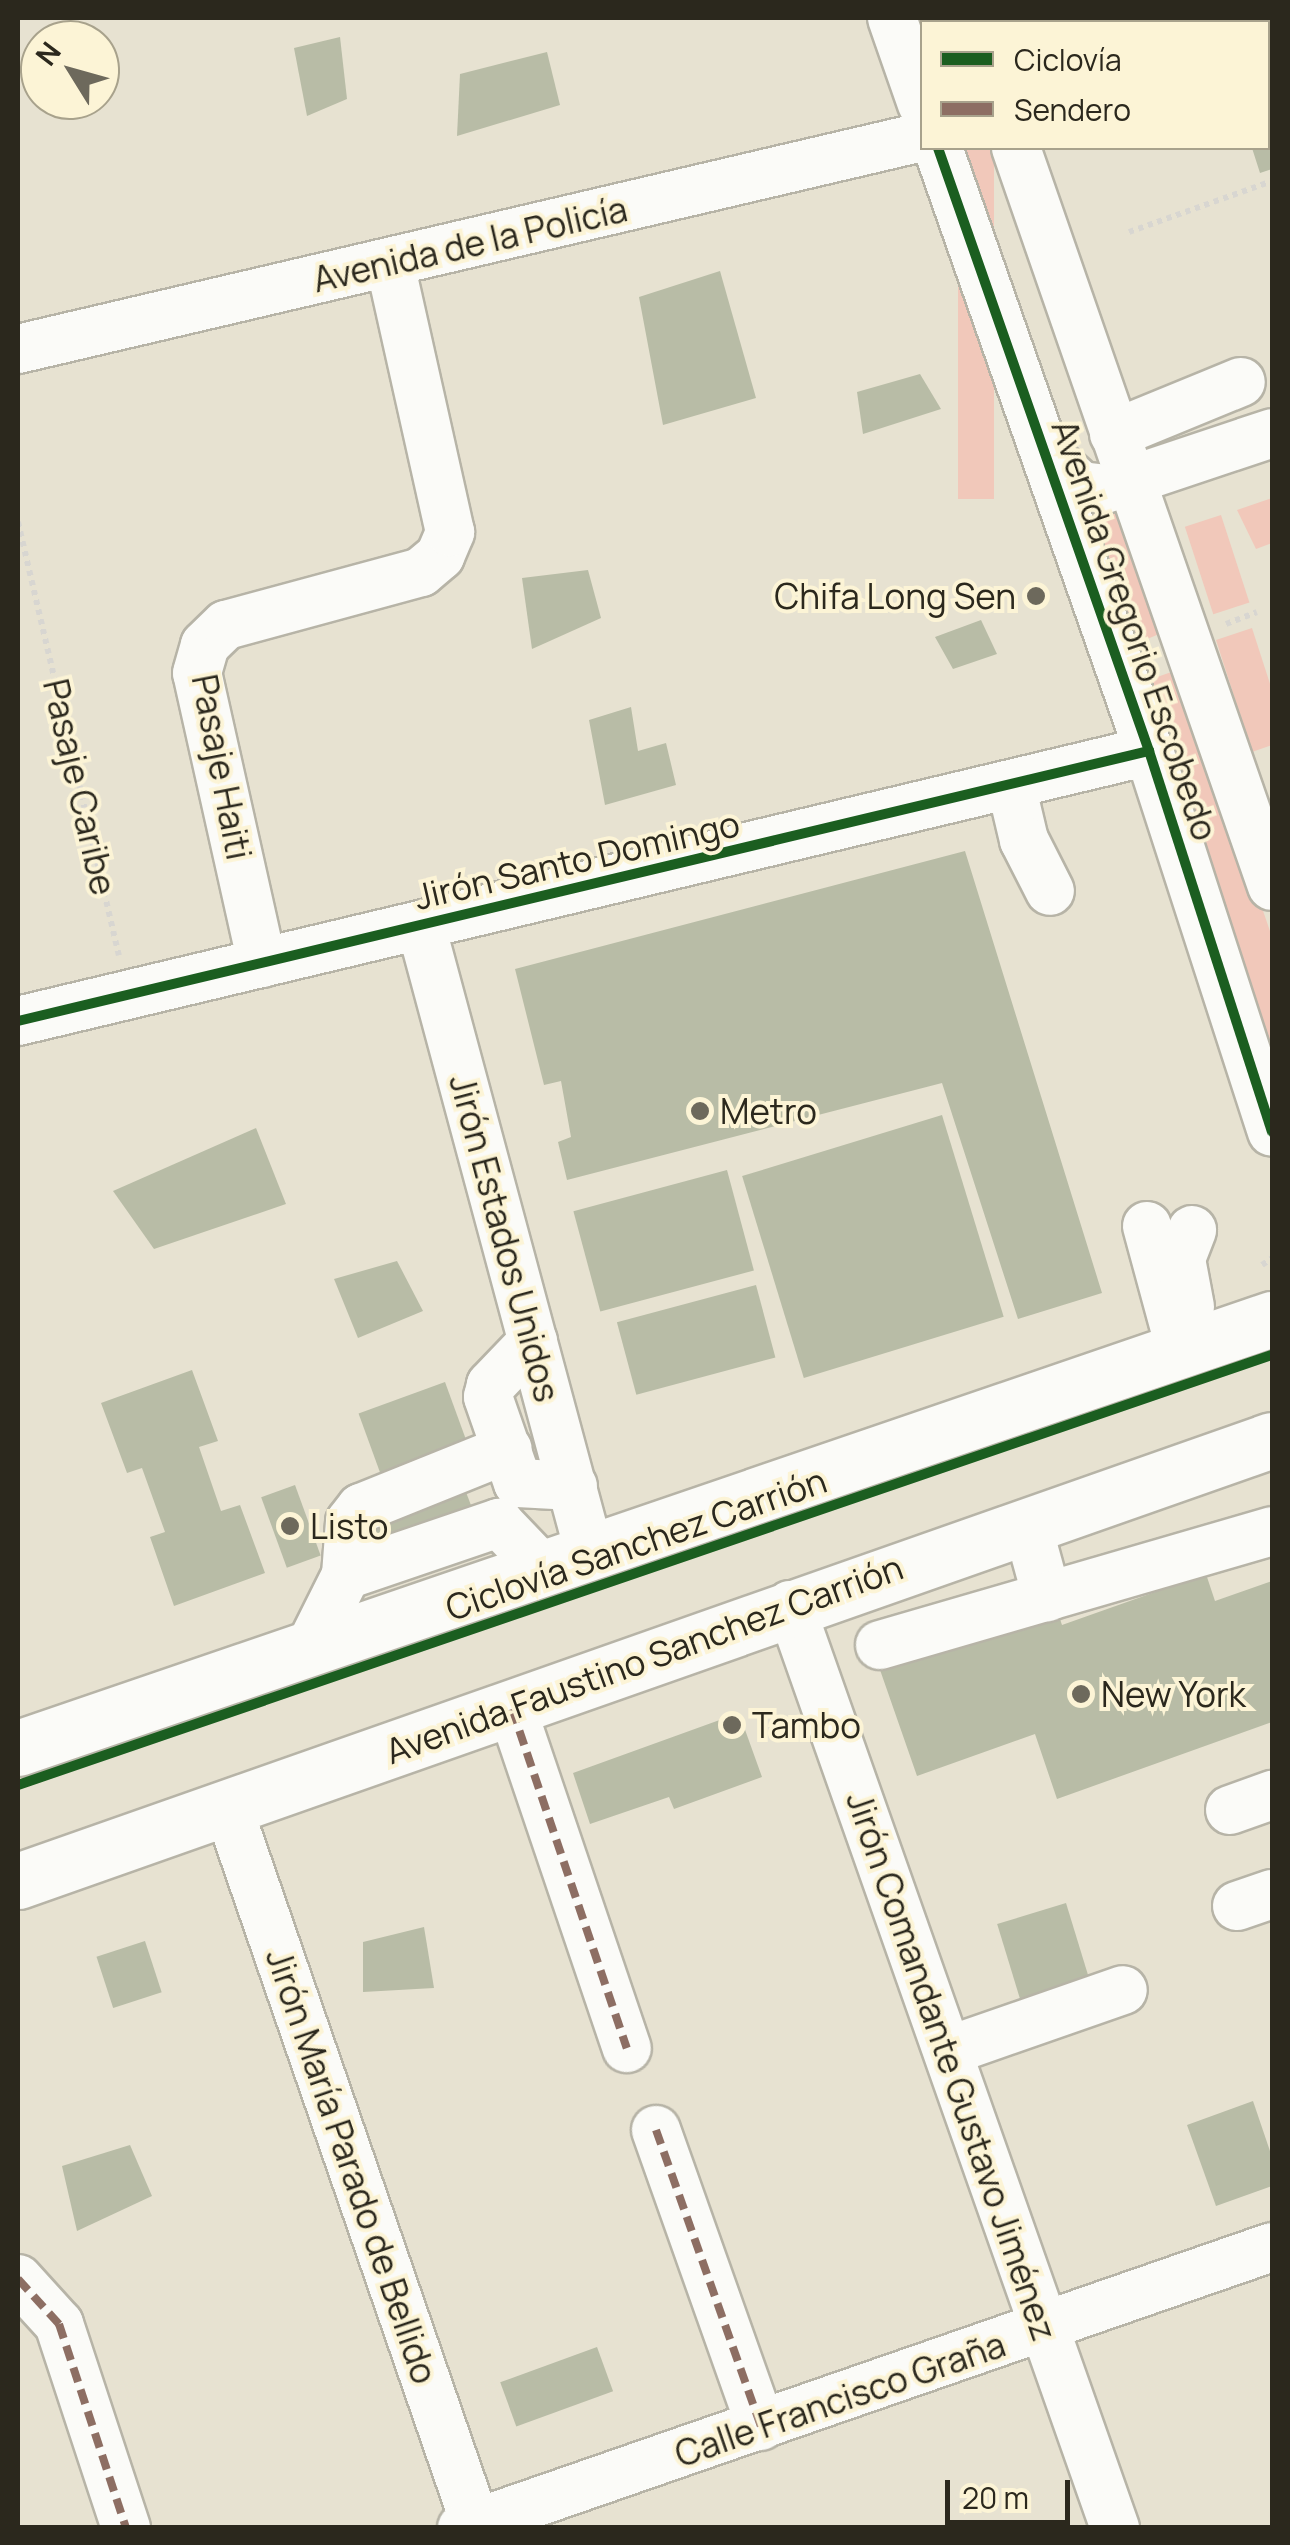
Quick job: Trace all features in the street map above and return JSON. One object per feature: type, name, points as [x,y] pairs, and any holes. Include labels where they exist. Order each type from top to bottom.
[{"type":"main road","points":[[18,1748],[1272,1319]]},
{"type":"main road","name":"Avenida Faustino Sanchez Carrión","points":[[18,1880],[512,1710],[790,1605],[1272,1440]]},
{"type":"street","points":[[892,18],[920,98]]},
{"type":"street","name":"Avenida de la Policía","points":[[18,349],[920,137]]},
{"type":"street","name":"Avenida Gregorio Escobedo","points":[[939,150],[1149,751],[1272,1132]]},
{"type":"street","name":"Avenida Gregorio Escobedo","points":[[1017,150],[1272,886]]},
{"type":"street","name":"Pasaje Haiti","points":[[262,963],[197,673],[206,645],[226,625],[421,572],[440,556],[450,532],[390,264]]},
{"type":"street","points":[[1114,434],[1242,382]]},
{"type":"street","points":[[1046,454],[1081,486],[1130,481],[1272,433]]},
{"type":"street","name":"Jirón Santo Domingo","points":[[18,1021],[1149,751]]},
{"type":"street","points":[[1026,781],[1024,840],[1064,881]]},
{"type":"street","name":"Jirón Estados Unidos","points":[[422,926],[572,1486],[565,1559]]},
{"type":"street","points":[[1170,1228],[1182,1259],[1190,1348]]},
{"type":"street","points":[[533,1341],[488,1392],[509,1485],[565,1559]]},
{"type":"street","points":[[346,1575],[509,1485]]},
{"type":"street","points":[[309,1650],[346,1575],[350,1522],[362,1508],[509,1485],[572,1486]]},
{"type":"street","points":[[1027,1524],[1047,1596]]},
{"type":"street","points":[[900,1567],[899,1639],[1272,1531]]},
{"type":"street","name":"Jirón Comandante Gustavo Jiménez","points":[[790,1605],[1115,2528]]},
{"type":"street","points":[[512,1710],[628,2048]]},
{"type":"street","name":"Jirón María Parado de Bellido","points":[[228,1805],[472,2526]]},
{"type":"street","points":[[948,2051],[1123,1990]]},
{"type":"street","points":[[656,2130],[761,2426]]},
{"type":"street","name":"Calle Francisco Graña","points":[[472,2526],[1272,2248]]},
{"type":"street","points":[[18,2279],[59,2324],[126,2528]]},
{"type":"path","points":[[1129,232],[1272,182]]},
{"type":"path","points":[[1215,628],[1258,612]]},
{"type":"path","points":[[1262,1265],[1272,1258]]},
{"type":"shaded area","points":[[958,150],[994,150],[994,499],[958,499]]},
{"type":"shaded area","points":[[1117,492],[1173,628],[1131,646],[1080,496]]},
{"type":"shaded area","points":[[1272,498],[1272,543],[1256,549],[1237,510]]},
{"type":"shaded area","points":[[1221,515],[1249,602],[1213,614],[1185,527]]},
{"type":"shaded area","points":[[1252,628],[1272,690],[1272,745],[1252,752],[1216,640]]},
{"type":"shaded area","points":[[1180,669],[1272,937],[1272,1067],[1140,683]]},
{"type":"building","points":[[340,37],[347,99],[307,116],[294,48]]},
{"type":"building","points":[[1272,51],[1272,169],[1260,173],[1253,150],[1270,150]]},
{"type":"building","points":[[547,52],[560,105],[457,136],[460,74]]},
{"type":"building","points":[[720,271],[756,398],[663,425],[639,297]]},
{"type":"building","points":[[920,374],[941,409],[863,434],[857,392]]},
{"type":"building","points":[[588,570],[601,618],[532,649],[522,578]]},
{"type":"building","points":[[981,620],[997,654],[953,669],[935,637]]},
{"type":"building","points":[[631,707],[638,751],[666,743],[676,785],[605,805],[589,720]]},
{"type":"building","name":"Metro","points":[[965,851],[1102,1293],[1018,1319],[942,1083],[567,1180],[558,1142],[571,1137],[561,1081],[544,1085],[515,969]]},
{"type":"building","points":[[942,1115],[1004,1317],[804,1378],[742,1176]]},
{"type":"building","points":[[256,1128],[286,1204],[154,1249],[113,1191]]},
{"type":"building","points":[[727,1170],[754,1270],[600,1312],[573,1211]]},
{"type":"building","points":[[397,1261],[423,1311],[358,1338],[334,1279]]},
{"type":"building","points":[[756,1285],[775,1357],[636,1395],[617,1322]]},
{"type":"building","points":[[192,1370],[218,1441],[199,1447],[221,1511],[240,1505],[265,1573],[174,1606],[150,1537],[165,1532],[142,1468],[127,1473],[101,1403]]},
{"type":"building","points":[[445,1382],[473,1459],[387,1491],[359,1413]]},
{"type":"building","name":"Listo","points":[[295,1485],[321,1555],[287,1568],[261,1497]]},
{"type":"building","points":[[464,1487],[472,1508],[363,1549],[355,1529]]},
{"type":"building","name":"New York","points":[[1206,1574],[1215,1601],[1272,1581],[1272,1722],[1057,1799],[1035,1734],[917,1776],[879,1667],[1055,1604],[1062,1625]]},
{"type":"building","points":[[739,1713],[762,1777],[674,1809],[669,1797],[590,1824],[573,1773]]},
{"type":"building","points":[[1066,1903],[1091,1983],[1022,2004],[997,1924]]},
{"type":"building","points":[[424,1927],[434,1988],[363,1992],[363,1942]]},
{"type":"building","points":[[145,1941],[162,1992],[113,2008],[96,1957]]},
{"type":"building","points":[[1253,2101],[1272,2157],[1272,2186],[1216,2206],[1187,2125]]},
{"type":"building","points":[[130,2145],[152,2196],[77,2231],[62,2166]]},
{"type":"building","points":[[597,2347],[613,2391],[516,2426],[500,2382]]},
{"type":"marked path","points":[[512,1709],[627,2048]]},
{"type":"marked path","points":[[656,2130],[761,2426]]},
{"type":"marked path","points":[[18,2279],[59,2324],[126,2528]]},
{"type":"cycle path","points":[[939,150],[1149,751],[1272,1132]]},
{"type":"cycle path","points":[[18,1021],[1149,751]]},
{"type":"cycle path","name":"Ciclovía Sanchez Carrión","points":[[18,1785],[1272,1355]]},
{"type":"place","name":"Chifa Long Sen","points":[[1036,596]]},
{"type":"place","name":"Metro","points":[[700,1111]]},
{"type":"place","name":"Listo","points":[[290,1526]]},
{"type":"place","name":"New York","points":[[1081,1694]]},
{"type":"place","name":"Tambo","points":[[732,1725]]}]
